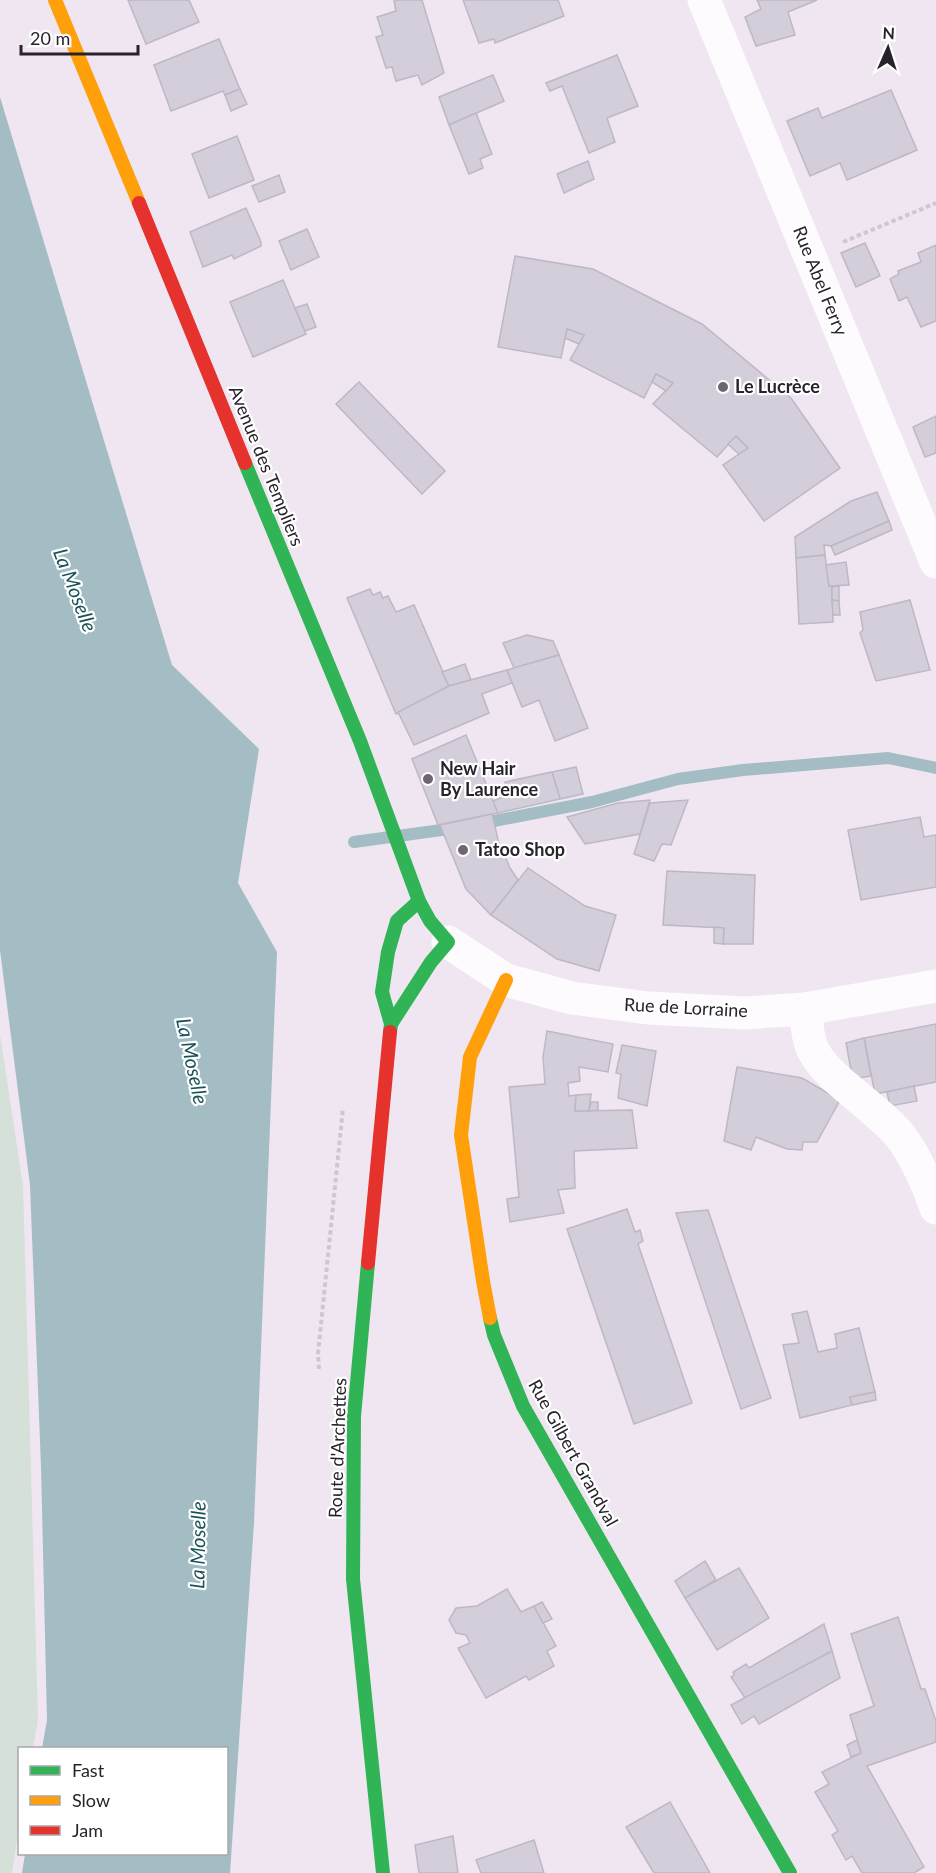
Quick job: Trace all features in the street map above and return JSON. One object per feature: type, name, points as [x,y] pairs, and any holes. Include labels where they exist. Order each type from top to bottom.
[{"type":"street","name":"Avenue des Templiers","points":[[55,0],[360,741],[419,902],[430,921],[448,942]]},
{"type":"street","name":"Rue Abel Ferry","points":[[705,0],[936,562]]},
{"type":"street","name":"Route d'Archettes","points":[[383,1873],[353,1579],[354,1428],[371,1222],[391,1024],[382,992],[388,952],[397,921],[419,902]]},
{"type":"street","name":"Route d'Archettes","points":[[391,1024],[431,962],[448,942]]},
{"type":"street","name":"Rue de Lorraine","points":[[448,942],[506,980],[572,998],[648,1008],[744,1013],[805,1009],[936,986]]},
{"type":"street","name":"Rue Gilbert Grandval","points":[[506,980],[470,1057],[461,1135],[483,1281],[494,1335],[523,1406],[789,1873]]},
{"type":"street","points":[[805,1009],[811,1047],[820,1061],[902,1137],[929,1189],[936,1208]]},
{"type":"path","points":[[809,257],[936,203]]},
{"type":"shaded area","points":[[0,1035],[23,1185],[38,1719],[33,1747],[18,1747],[18,1833],[12,1873],[0,1873]]},
{"type":"water","name":"La Moselle","points":[[0,97],[172,665],[259,749],[238,883],[277,952],[254,1523],[230,1873],[22,1873],[25,1855],[228,1855],[228,1747],[42,1747],[47,1720],[41,1467],[30,1185],[0,950]]},
{"type":"building","points":[[128,0],[189,0],[199,22],[146,44]]},
{"type":"building","points":[[422,0],[444,73],[422,85],[418,75],[396,81],[392,67],[386,68],[376,37],[383,35],[377,17],[396,11],[394,1]]},
{"type":"building","points":[[463,0],[558,0],[564,16],[495,43],[494,39],[479,43]]},
{"type":"building","points":[[757,0],[817,0],[788,12],[795,35],[756,46],[745,17],[761,9]]},
{"type":"building","points":[[219,39],[240,89],[225,95],[223,91],[171,111],[154,65]]},
{"type":"building","points":[[617,55],[638,106],[607,118],[615,142],[589,153],[562,86],[550,91],[546,83]]},
{"type":"building","points":[[493,75],[504,101],[449,125],[439,97]]},
{"type":"building","points":[[240,89],[247,104],[231,111],[225,95]]},
{"type":"building","points":[[891,90],[917,150],[847,180],[840,163],[810,176],[787,121],[818,108],[822,118]]},
{"type":"building","points":[[476,113],[492,154],[480,159],[483,168],[469,174],[449,125]]},
{"type":"building","points":[[237,136],[254,180],[209,198],[192,154]]},
{"type":"building","points":[[588,161],[594,179],[564,193],[557,174]]},
{"type":"building","points":[[279,175],[285,192],[259,202],[252,186]]},
{"type":"building","points":[[246,208],[261,246],[234,259],[232,255],[203,267],[190,232]]},
{"type":"building","points":[[307,229],[319,257],[291,270],[279,241]]},
{"type":"building","points":[[865,243],[880,276],[856,287],[841,253]]},
{"type":"building","points":[[936,245],[936,321],[921,327],[907,297],[899,301],[890,279],[899,274],[898,271],[921,262],[918,253]]},
{"type":"building","name":"Le Lucrèce","points":[[515,256],[593,269],[702,324],[791,398],[840,468],[764,521],[723,465],[748,448],[736,436],[717,457],[653,404],[673,383],[656,374],[644,398],[570,360],[584,335],[567,329],[561,358],[498,347]]},
{"type":"building","points":[[283,280],[306,334],[253,357],[230,302]]},
{"type":"building","points":[[307,304],[316,327],[305,331],[295,308]]},
{"type":"building","points":[[567,329],[584,335],[579,344],[565,338]]},
{"type":"building","points":[[656,374],[673,383],[666,391],[652,382]]},
{"type":"building","points":[[359,382],[445,471],[422,494],[336,404]]},
{"type":"building","points":[[936,416],[936,453],[925,457],[913,427]]},
{"type":"building","points":[[736,436],[748,448],[739,454],[728,444]]},
{"type":"building","points":[[877,492],[889,521],[831,546],[824,545],[825,555],[796,558],[795,537],[851,501]]},
{"type":"building","points":[[889,521],[892,530],[835,555],[831,546]]},
{"type":"building","points":[[825,555],[829,586],[832,587],[833,622],[799,624],[796,558]]},
{"type":"building","points":[[846,562],[849,585],[829,586],[826,565]]},
{"type":"building","points":[[839,586],[839,601],[832,600],[832,587]]},
{"type":"building","points":[[370,589],[373,595],[380,592],[383,598],[388,596],[396,612],[414,605],[449,686],[396,714],[347,598]]},
{"type":"building","points":[[832,600],[839,601],[840,615],[833,615]]},
{"type":"building","points":[[910,600],[930,670],[876,681],[860,633],[863,630],[860,612]]},
{"type":"building","points":[[527,635],[553,641],[559,655],[514,668],[503,643]]},
{"type":"building","points":[[559,655],[588,728],[555,741],[539,700],[522,707],[507,670]]},
{"type":"building","points":[[465,664],[471,680],[449,686],[442,672]]},
{"type":"building","points":[[507,670],[512,683],[482,694],[489,713],[414,745],[398,712],[449,686]]},
{"type":"building","points":[[466,735],[498,813],[438,825],[412,759]]},
{"type":"building","points":[[576,767],[583,794],[560,799],[552,772]]},
{"type":"building","points":[[552,772],[560,799],[498,813],[493,801],[508,795],[505,782]]},
{"type":"building","points":[[650,800],[640,834],[585,844],[567,817],[618,803]]},
{"type":"building","points":[[688,800],[671,845],[662,844],[654,861],[634,854],[650,803]]},
{"type":"building","points":[[492,814],[500,848],[518,880],[491,915],[466,889],[440,825]]},
{"type":"building","points":[[920,817],[924,837],[936,835],[936,887],[861,900],[848,830]]},
{"type":"building","points":[[528,868],[585,906],[616,915],[599,971],[557,959],[491,915]]},
{"type":"building","points":[[667,871],[755,875],[753,944],[723,944],[724,928],[663,925]]},
{"type":"building","points":[[714,927],[724,928],[723,944],[714,943]]},
{"type":"building","points":[[936,1024],[936,1082],[875,1094],[864,1038]]},
{"type":"building","points":[[547,1031],[613,1044],[608,1072],[579,1067],[580,1081],[568,1083],[569,1096],[576,1095],[575,1111],[632,1110],[637,1148],[574,1151],[575,1188],[558,1190],[564,1213],[510,1222],[507,1199],[519,1197],[509,1087],[545,1084],[543,1057]]},
{"type":"building","points":[[864,1038],[871,1076],[859,1078],[851,1070],[846,1043]]},
{"type":"building","points":[[622,1045],[656,1051],[647,1106],[618,1098],[621,1074],[616,1073]]},
{"type":"building","points":[[737,1067],[802,1078],[840,1100],[817,1142],[803,1142],[802,1150],[787,1149],[756,1137],[751,1150],[724,1141]]},
{"type":"building","points":[[914,1086],[917,1101],[890,1106],[887,1092]]},
{"type":"building","points":[[591,1094],[589,1111],[575,1111],[576,1095]]},
{"type":"building","points":[[591,1102],[598,1102],[598,1110],[589,1111]]},
{"type":"building","points":[[627,1209],[635,1232],[640,1230],[643,1241],[638,1244],[692,1403],[634,1424],[567,1229]]},
{"type":"building","points":[[708,1210],[771,1398],[741,1409],[676,1213]]},
{"type":"building","points":[[807,1311],[818,1352],[837,1348],[835,1334],[859,1328],[875,1392],[850,1397],[852,1405],[800,1418],[783,1345],[799,1343],[792,1314]]},
{"type":"building","points":[[875,1392],[876,1400],[852,1405],[850,1397]]},
{"type":"building","points":[[705,1561],[716,1580],[685,1598],[675,1581]]},
{"type":"building","points":[[739,1568],[769,1618],[717,1650],[685,1598]]},
{"type":"building","points":[[507,1589],[521,1612],[534,1606],[556,1646],[547,1651],[554,1666],[529,1680],[526,1676],[486,1698],[458,1648],[470,1643],[466,1635],[456,1633],[449,1620],[456,1608],[477,1606]]},
{"type":"building","points":[[542,1602],[552,1619],[543,1623],[534,1606]]},
{"type":"building","points":[[898,1617],[921,1689],[925,1689],[936,1721],[936,1742],[867,1766],[924,1867],[914,1873],[862,1873],[852,1856],[846,1860],[832,1835],[838,1831],[815,1792],[829,1784],[822,1772],[861,1753],[850,1715],[874,1706],[851,1634]]},
{"type":"building","points":[[824,1624],[832,1651],[745,1698],[731,1677],[734,1675],[733,1672],[746,1664],[749,1668]]},
{"type":"building","points":[[832,1651],[840,1678],[759,1724],[754,1716],[742,1724],[731,1705]]},
{"type":"building","points":[[857,1740],[861,1753],[851,1757],[847,1745]]},
{"type":"building","points":[[670,1802],[710,1873],[654,1873],[626,1827]]},
{"type":"building","points":[[453,1836],[458,1873],[419,1873],[415,1845]]},
{"type":"building","points":[[534,1840],[544,1873],[481,1873],[476,1860]]},
{"type":"waterway","points":[[479,824],[592,802],[678,779],[743,770],[888,758],[936,768]]},
{"type":"waterway","points":[[354,842],[456,828]]},
{"type":"traffic: fast","points":[[245,463],[360,741],[419,901],[430,921],[448,942],[431,962],[391,1024]]},
{"type":"traffic: fast","points":[[390,1032],[391,1024],[382,992],[388,952],[397,921],[419,901]]},
{"type":"traffic: fast","points":[[368,1263],[354,1416],[353,1579],[383,1873]]},
{"type":"traffic: fast","points":[[490,1318],[494,1335],[523,1406],[790,1873]]},
{"type":"traffic: slow","points":[[55,0],[139,203]]},
{"type":"traffic: slow","points":[[490,1318],[461,1135],[470,1057],[506,980]]},
{"type":"traffic: jam","points":[[139,203],[245,463]]},
{"type":"traffic: jam","points":[[368,1263],[390,1032]]},
{"type":"place","name":"Le Lucrèce","points":[[723,387]]},
{"type":"place","name":"New Hair By Laurence","points":[[428,779]]},
{"type":"place","name":"Tatoo Shop","points":[[463,850]]}]
